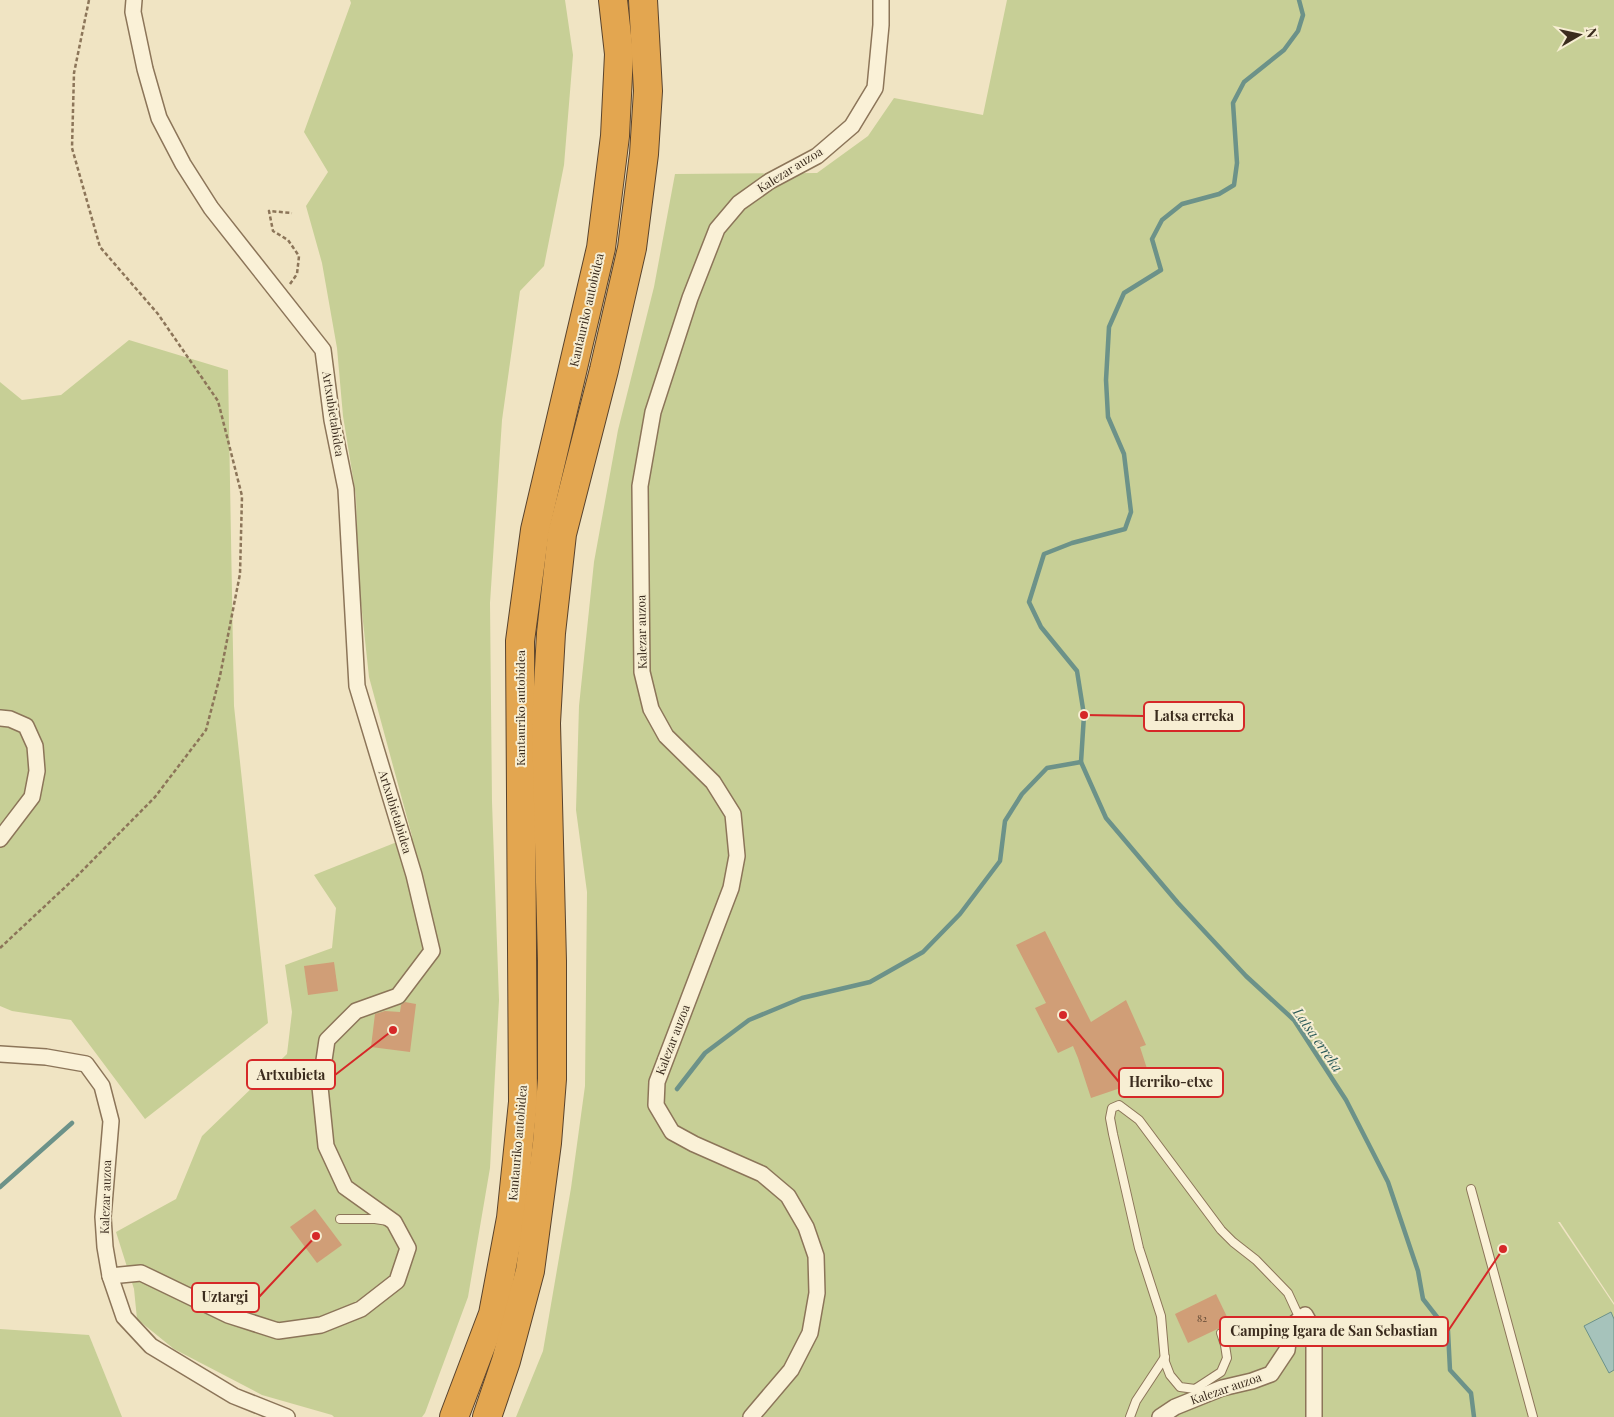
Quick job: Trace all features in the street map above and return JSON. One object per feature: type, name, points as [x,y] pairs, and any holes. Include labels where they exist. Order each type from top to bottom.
[{"type":"highway","name":"Kantauriko autobidea","points":[[454,1417],[492,1314],[512,1208],[523,1102],[520,641],[535,530],[602,248],[616,127],[619,54],[613,0]]},
{"type":"highway","name":"Kantauriko autobidea","points":[[487,1417],[506,1361],[530,1271],[547,1143],[552,1079],[552,961],[546,723],[552,633],[562,534],[604,370],[632,248],[644,154],[648,91],[643,0]]},
{"type":"street","name":"Artxubietabidea","points":[[110,1276],[140,1273],[228,1315],[278,1331],[321,1324],[361,1309],[397,1281],[408,1248],[394,1222],[345,1187],[326,1146],[320,1087],[327,1040],[356,1011],[398,996],[432,951],[414,875],[357,686],[346,489],[332,420],[323,350],[211,208],[183,164],[159,118],[145,69],[133,12],[134,0]]},
{"type":"street","name":"Kalezar auzoa","points":[[751,1417],[790,1370],[810,1333],[817,1293],[816,1256],[806,1226],[788,1196],[762,1174],[694,1144],[672,1132],[656,1105],[657,1082],[731,888],[737,856],[733,814],[713,782],[666,736],[650,709],[642,672],[640,486],[653,412],[690,298],[717,228],[739,203],[770,180],[817,156],[852,126],[875,88],[882,25],[881,0]]},
{"type":"street","points":[[0,718],[10,718],[26,726],[35,746],[37,771],[32,797],[0,839]]},
{"type":"street","name":"Kalezar auzoa","points":[[0,1054],[46,1057],[86,1064],[102,1086],[110,1121],[103,1217],[105,1247],[110,1276],[124,1317],[151,1346],[234,1396],[287,1417]]},
{"type":"street","points":[[1300,1319],[1305,1315],[1314,1331],[1314,1417]]},
{"type":"street","name":"Kalezar auzoa","points":[[1160,1417],[1176,1407],[1222,1388],[1252,1381],[1271,1374],[1287,1350],[1290,1326],[1300,1319]]},
{"type":"lane","points":[[1221,1333],[1227,1358],[1221,1372],[1195,1388],[1180,1387],[1170,1376],[1165,1362],[1161,1316],[1136,1234],[1113,1134],[1110,1118],[1112,1108],[1119,1105],[1139,1120],[1221,1230],[1256,1260],[1288,1292],[1300,1319]]},
{"type":"lane","points":[[1471,1189],[1533,1417]]},
{"type":"lane","points":[[340,1219],[375,1219],[394,1222]]},
{"type":"lane","points":[[1130,1417],[1136,1401],[1165,1357]]},
{"type":"path","points":[[0,948],[76,877],[155,797],[206,730],[220,676],[240,574],[242,496],[218,401],[158,314],[100,247],[72,148],[74,73],[89,0]]},
{"type":"path","points":[[281,296],[297,274],[299,256],[288,240],[273,231],[269,211],[292,213]]},
{"type":"green space","points":[[350,0],[565,0],[573,55],[564,165],[544,266],[520,291],[502,420],[490,603],[492,802],[499,1000],[490,1168],[468,1297],[422,1417],[334,1417],[262,1395],[174,1349],[137,1319],[134,1289],[116,1232],[176,1199],[202,1136],[287,1054],[292,1012],[285,965],[332,948],[336,908],[314,875],[412,836],[369,677],[358,575],[356,496],[343,416],[337,348],[322,263],[306,206],[328,172],[304,132],[351,3]]},
{"type":"green space","points":[[1007,0],[1614,0],[1614,1303],[1560,1222],[1558,1222],[1614,1305],[1614,1417],[516,1417],[543,1351],[571,1188],[585,1086],[587,892],[576,810],[579,706],[594,562],[618,430],[654,287],[675,174],[817,173],[868,136],[894,98],[983,115]]},
{"type":"green space","points":[[129,340],[228,370],[234,706],[268,1023],[145,1119],[71,1020],[12,1011],[0,1006],[0,382],[22,400],[61,395]]},
{"type":"green space","points":[[0,1329],[89,1335],[122,1417],[0,1417]]},
{"type":"water","points":[[1611,1312],[1614,1319],[1614,1370],[1609,1373],[1584,1326]]},
{"type":"building","points":[[1045,931],[1091,1022],[1126,1000],[1146,1045],[1140,1047],[1150,1078],[1091,1098],[1073,1046],[1058,1053],[1035,1008],[1046,1003],[1016,945]]},
{"type":"building","points":[[334,962],[338,991],[308,995],[304,966]]},
{"type":"building","points":[[405,1002],[416,1004],[410,1052],[371,1047],[375,1014],[385,1011],[400,1012],[401,1005]]},
{"type":"building","points":[[315,1209],[342,1245],[317,1263],[290,1227]]},
{"type":"building","points":[[1216,1294],[1230,1323],[1188,1343],[1175,1314]]},
{"type":"waterway","name":"Latsa erreka","points":[[1299,0],[1303,15],[1298,31],[1284,50],[1244,82],[1233,103],[1237,163],[1234,185],[1219,194],[1182,204],[1162,220],[1152,239],[1161,270],[1124,293],[1109,327],[1106,380],[1108,417],[1124,454],[1131,512],[1125,529],[1072,543],[1044,554],[1029,602],[1041,627],[1077,671],[1084,715],[1081,762],[1106,818],[1178,903],[1246,976],[1294,1020],[1346,1100],[1388,1182],[1418,1271],[1423,1299],[1448,1331],[1450,1370],[1471,1393],[1474,1417]]},
{"type":"waterway","points":[[677,1089],[705,1053],[749,1020],[802,998],[870,982],[923,952],[960,914],[1000,861],[1005,821],[1022,794],[1047,768],[1081,762]]},
{"type":"waterway","points":[[0,1187],[72,1123]]},
{"type":"place","name":"Latsa erreka","points":[[1084,715]]},
{"type":"place","name":"Herriko-etxe","points":[[1063,1015]]},
{"type":"place","name":"Artxubieta","points":[[393,1030]]},
{"type":"place","name":"Uztargi","points":[[316,1236]]},
{"type":"place","name":"Camping Igara de San Sebastian","points":[[1503,1249]]}]
